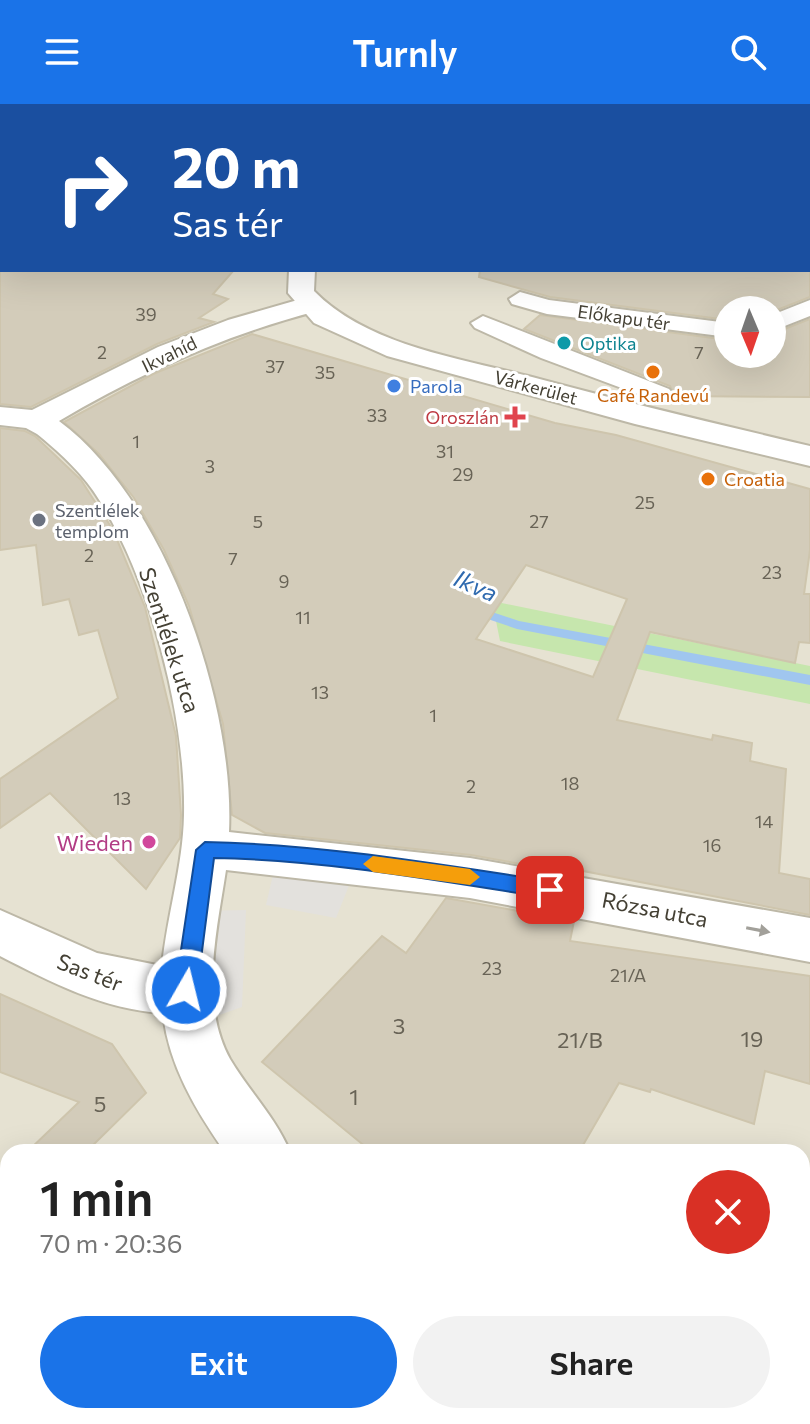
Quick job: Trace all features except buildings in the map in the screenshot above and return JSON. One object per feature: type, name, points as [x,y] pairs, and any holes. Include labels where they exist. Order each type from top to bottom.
[{"type":"street","points":[[302,272],[299,283],[308,305]]},
{"type":"street","name":"Előkapu tér","points":[[520,299],[547,307],[714,328]]},
{"type":"street","name":"Ikvahíd","points":[[18,418],[254,317],[308,305]]},
{"type":"street","name":"Várkerület","points":[[308,305],[336,324],[397,350],[660,420],[810,456]]},
{"type":"street","points":[[786,318],[810,307]]},
{"type":"street","name":"Várkerület","points":[[483,323],[550,353],[660,394]]},
{"type":"street","name":"Szentlélek utca","points":[[18,418],[72,449],[110,488],[133,529],[163,601],[197,726],[206,789],[205,850]]},
{"type":"street","points":[[205,850],[186,990],[199,1056],[256,1144]]},
{"type":"street","name":"Rózsa utca","points":[[205,850],[258,851],[405,867],[579,894],[810,940]]},
{"type":"street","name":"Sas tér","points":[[0,932],[99,979],[129,988],[186,990]]},
{"type":"shaded area","points":[[0,272],[810,272],[810,1144],[0,1144]]},
{"type":"shaded area","points":[[278,853],[358,863],[336,918],[266,905]]},
{"type":"shaded area","points":[[246,910],[242,1007],[191,1025],[198,911]]},
{"type":"green space","points":[[492,601],[810,666],[810,704],[500,641]]},
{"type":"waterway","name":"Ikva","points":[[474,610],[517,625],[810,680]]},
{"type":"slow traffic","points":[[373,864],[470,877]]},
{"type":"place","name":"Optika","points":[[564,343]]},
{"type":"place","name":"Café Randevú","points":[[653,372]]},
{"type":"place","name":"Parola","points":[[394,386]]},
{"type":"place","name":"Oroszlán","points":[[515,417]]},
{"type":"place","name":"Croatia","points":[[708,479]]},
{"type":"place","name":"Szentlélek templom","points":[[39,520]]},
{"type":"place","name":"Wieden","points":[[149,842]]},
{"type":"route","points":[[186,990],[205,850],[258,851],[405,867],[550,890]]}]
